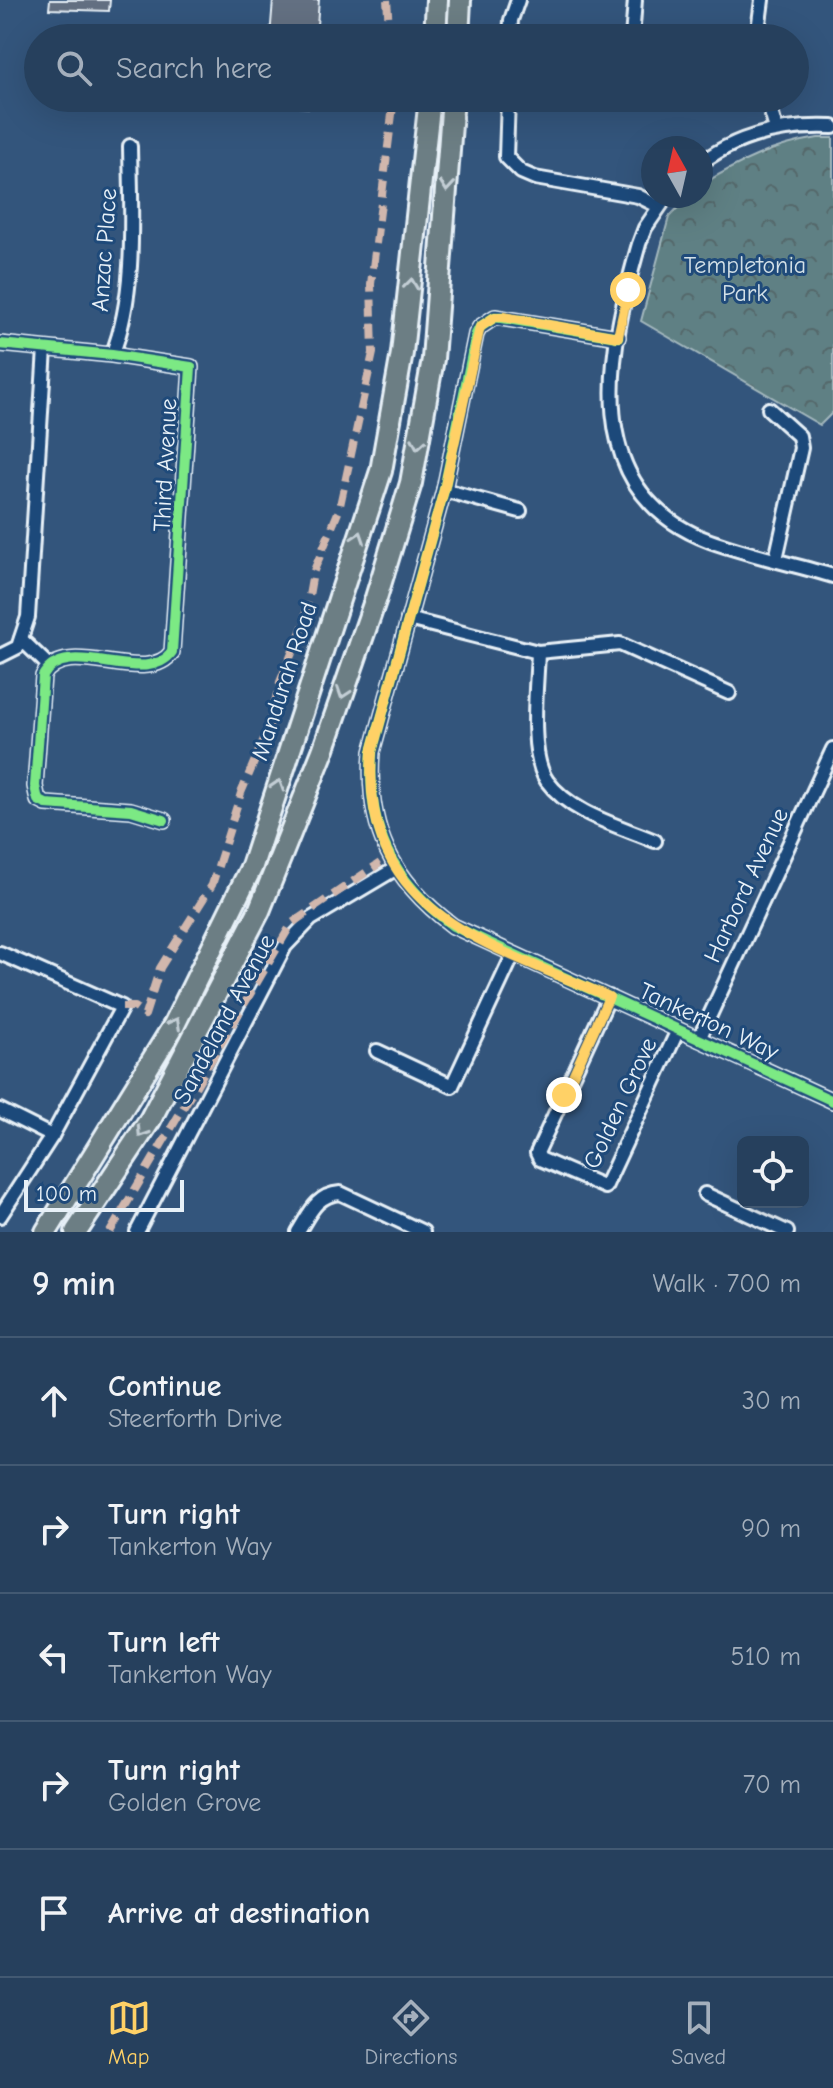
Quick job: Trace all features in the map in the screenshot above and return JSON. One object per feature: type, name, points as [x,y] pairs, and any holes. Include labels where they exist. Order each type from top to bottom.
[{"type":"highway","points":[[436,24],[437,0]]},
{"type":"highway","points":[[459,24],[460,0]]},
{"type":"highway","name":"Mandurah Road","points":[[46,1232],[174,1025],[252,866],[381,471],[402,353],[428,112]]},
{"type":"highway","points":[[76,1232],[150,1120],[259,911],[323,751],[376,598],[411,483],[433,359],[452,112]]},
{"type":"street","points":[[511,24],[518,0]]},
{"type":"street","points":[[633,24],[635,0]]},
{"type":"street","points":[[759,24],[762,0]]},
{"type":"street","points":[[508,112],[506,157],[521,172],[535,178],[641,197]]},
{"type":"street","points":[[771,112],[776,129]]},
{"type":"street","points":[[713,156],[739,141],[776,129],[833,127]]},
{"type":"street","name":"Anzac Place","points":[[112,355],[120,336],[131,244],[130,146]]},
{"type":"street","points":[[659,208],[639,244],[618,337],[610,397],[613,428],[623,460],[648,500],[686,529],[708,540],[833,576]]},
{"type":"street","name":"Tankerton Way","points":[[618,337],[503,317],[495,317],[480,327],[444,490],[372,752],[370,779],[375,818],[395,869],[427,907],[453,926],[833,1101]]},
{"type":"street","name":"Third Avenue","points":[[0,344],[112,355],[191,367],[174,644],[166,660],[147,665],[69,660],[49,666]]},
{"type":"street","points":[[0,656],[18,647],[28,617],[45,349]]},
{"type":"street","points":[[769,409],[799,436],[801,448],[776,559]]},
{"type":"street","points":[[444,490],[520,511]]},
{"type":"street","points":[[408,619],[538,652],[620,644],[729,693]]},
{"type":"street","points":[[0,647],[21,639]]},
{"type":"street","points":[[21,639],[49,666],[43,676],[35,786],[38,800],[46,804],[131,810],[164,820]]},
{"type":"street","points":[[538,652],[537,747],[547,781],[578,809],[655,841]]},
{"type":"street","name":"Harbord Avenue","points":[[699,1039],[833,749]]},
{"type":"street","name":"Sandeland Avenue","points":[[137,1232],[285,946],[311,919],[395,869]]},
{"type":"street","points":[[0,953],[122,1007],[52,1136],[0,1216]]},
{"type":"street","points":[[377,1051],[452,1086],[513,955]]},
{"type":"street","name":"Golden Grove","points":[[609,997],[537,1153],[540,1159],[605,1187],[678,1030]]},
{"type":"street","points":[[0,1110],[52,1136]]},
{"type":"street","points":[[298,1232],[316,1202],[326,1194],[340,1193],[423,1232]]},
{"type":"street","points":[[705,1194],[787,1232]]},
{"type":"green space","name":"Templetonia Park","points":[[833,138],[833,412],[820,425],[641,321],[669,217],[678,208],[713,208],[713,178],[786,145]]},
{"type":"building","points":[[50,0],[110,0],[109,11],[49,9]]},
{"type":"building","points":[[273,0],[319,0],[317,24],[271,24]]},
{"type":"marked path","points":[[387,0],[389,24]]},
{"type":"marked path","points":[[122,1007],[134,1007],[145,1015],[160,968],[212,885],[241,793],[269,727],[280,682],[304,624],[313,573],[339,510],[373,353],[371,284],[392,112]]},
{"type":"marked path","points":[[110,1232],[292,923],[380,863]]},
{"type":"cycle path","points":[[618,337],[495,317],[480,327],[476,334],[444,490],[372,752],[371,780],[379,829],[399,871],[414,890],[453,926],[833,1101]]},
{"type":"cycle path","points":[[0,344],[112,355],[191,367],[172,652],[160,662],[144,665],[87,660],[54,664],[43,676],[35,786],[38,800],[46,804],[131,810],[164,820]]},
{"type":"route","points":[[564,1095],[609,997],[453,926],[427,907],[395,869],[375,818],[370,779],[372,752],[444,490],[476,334],[488,320],[503,317],[618,337],[628,290]]}]
